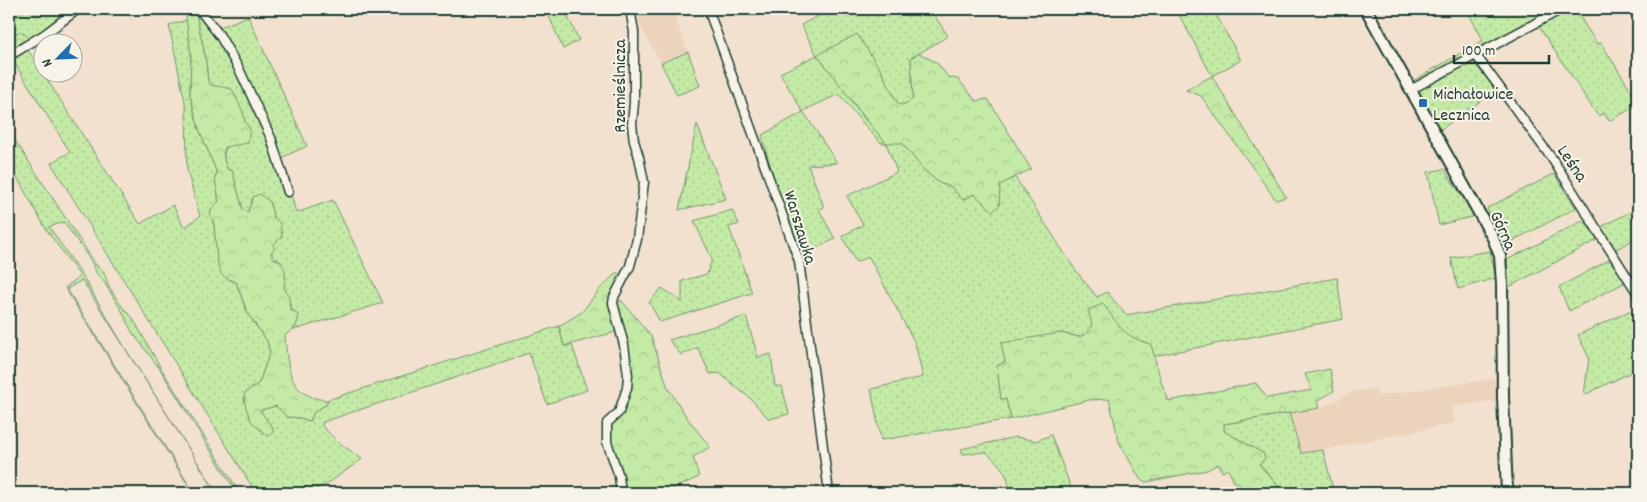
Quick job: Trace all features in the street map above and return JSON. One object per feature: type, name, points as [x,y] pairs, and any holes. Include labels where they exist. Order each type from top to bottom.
[{"type":"street","points":[[9,56],[45,34],[78,9]]},
{"type":"street","points":[[199,9],[220,36],[240,70],[270,138],[288,192]]},
{"type":"street","name":"Rzemieślnicza","points":[[621,493],[619,476],[606,442],[608,423],[619,412],[627,388],[628,375],[624,345],[613,303],[614,297],[630,266],[637,240],[644,182],[640,157],[634,142],[632,124],[634,103],[634,32],[630,9]]},
{"type":"street","name":"Warszawka","points":[[708,9],[799,261],[830,493]]},
{"type":"street","name":"Górna","points":[[1366,9],[1493,238],[1500,256],[1507,493]]},
{"type":"street","points":[[1410,90],[1562,9]]},
{"type":"street","name":"Leśna","points":[[1475,54],[1553,160],[1638,294]]},
{"type":"shaded area","points":[[656,9],[672,9],[688,52],[661,63],[635,17]]},
{"type":"shaded area","points":[[1498,378],[1501,413],[1498,406],[1491,401],[1451,407],[1455,423],[1323,450],[1301,453],[1289,413],[1319,408],[1353,392],[1375,388],[1377,396]]},
{"type":"green space","points":[[12,9],[72,9],[40,32],[32,32],[32,38],[30,39],[9,34],[9,19]]},
{"type":"green space","points":[[185,9],[195,9],[205,55],[208,81],[211,85],[232,89],[243,112],[245,122],[250,129],[248,143],[225,147],[224,153],[228,170],[232,170],[243,210],[248,212],[253,197],[260,194],[270,202],[273,217],[280,223],[282,236],[274,244],[274,249],[271,253],[273,258],[283,266],[284,287],[289,297],[290,310],[297,313],[298,317],[296,326],[285,335],[287,358],[292,378],[297,387],[304,393],[314,398],[327,400],[327,404],[314,412],[310,421],[287,417],[276,406],[261,410],[273,428],[273,433],[267,436],[251,421],[244,398],[245,393],[259,383],[270,352],[267,341],[248,314],[236,282],[221,274],[217,260],[214,224],[210,213],[219,201],[215,178],[217,173],[199,129],[190,95],[191,55]]},
{"type":"green space","points":[[195,9],[216,34],[234,64],[268,138],[291,194],[296,213],[333,200],[383,303],[294,330],[299,317],[291,307],[284,287],[285,279],[280,261],[273,258],[271,253],[273,217],[270,202],[253,197],[248,212],[243,210],[232,171],[228,170],[225,162],[225,150],[228,145],[250,129],[245,122],[243,112],[208,81],[205,55]]},
{"type":"green space","points":[[546,9],[564,9],[579,40],[563,49]]},
{"type":"green space","points":[[831,9],[930,9],[948,36],[911,58],[913,99],[903,105],[898,104],[880,69],[844,90],[865,120],[902,143],[923,169],[939,183],[950,186],[963,200],[974,194],[999,206],[999,185],[1015,177],[1076,271],[1097,297],[1107,292],[1126,315],[1337,278],[1343,319],[1154,356],[1150,344],[1092,324],[1088,333],[1079,337],[1060,333],[997,366],[1001,399],[1006,399],[1011,419],[881,440],[871,389],[923,377],[915,343],[869,257],[856,262],[842,236],[863,225],[847,196],[897,172],[886,143],[881,143],[839,94],[803,111],[837,163],[808,165],[824,207],[819,210],[835,239],[804,254],[780,196],[762,135],[803,112],[780,73],[817,55],[801,25]]},
{"type":"green space","points":[[1176,9],[1213,9],[1241,60],[1212,76]]},
{"type":"green space","points":[[1474,9],[1555,9],[1415,83],[1413,81],[1483,40],[1468,12]]},
{"type":"green space","points":[[1570,9],[1575,9],[1597,44],[1601,43],[1634,95],[1638,94],[1638,105],[1609,121],[1604,113],[1598,116],[1539,27]]},
{"type":"green space","points":[[248,16],[307,146],[281,158],[218,28]]},
{"type":"green space","points":[[187,20],[191,55],[190,95],[199,129],[217,173],[215,178],[219,201],[210,213],[214,224],[217,260],[226,278],[236,282],[248,314],[267,341],[270,352],[259,383],[246,393],[244,398],[273,428],[260,412],[261,410],[276,406],[287,417],[310,421],[314,412],[327,404],[327,400],[559,326],[564,346],[572,345],[587,390],[547,404],[529,353],[323,422],[322,426],[338,442],[362,459],[327,484],[307,493],[256,493],[51,163],[70,152],[12,59],[28,50],[32,56],[32,82],[49,82],[140,224],[173,205],[184,228],[200,216],[187,170],[186,107],[169,25]]},
{"type":"green space","points":[[21,31],[30,39],[9,50],[9,34],[11,36]]},
{"type":"green space","points":[[857,34],[880,69],[898,104],[903,105],[913,99],[911,58],[919,53],[937,63],[948,77],[958,79],[976,101],[988,99],[1031,169],[1000,185],[999,206],[993,211],[974,194],[963,200],[950,186],[939,183],[923,169],[902,143],[886,143],[817,55]]},
{"type":"green space","points":[[688,52],[700,86],[677,95],[661,63]]},
{"type":"green space","points":[[1472,60],[1496,90],[1440,130],[1416,89]]},
{"type":"green space","points":[[1212,76],[1286,197],[1276,200],[1201,96],[1186,90]]},
{"type":"green space","points":[[697,124],[726,199],[679,210]]},
{"type":"green space","points":[[9,131],[96,265],[103,271],[113,293],[132,317],[162,370],[240,493],[237,493],[160,369],[132,332],[122,311],[64,222],[49,227],[82,275],[124,346],[82,280],[67,289],[193,493],[65,288],[80,276],[46,229],[9,163]]},
{"type":"green space","points":[[1444,169],[1475,216],[1439,225],[1428,172]]},
{"type":"green space","points":[[1554,174],[1576,208],[1503,246],[1487,208]]},
{"type":"green space","points":[[1638,208],[1638,237],[1615,250],[1601,227]]},
{"type":"green space","points":[[732,210],[739,224],[729,227],[752,293],[660,322],[649,302],[662,288],[682,302],[682,281],[707,274],[712,259],[694,221]]},
{"type":"green space","points":[[1584,220],[1597,240],[1507,288],[1507,260]]},
{"type":"green space","points":[[1490,251],[1496,278],[1458,289],[1451,258]]},
{"type":"green space","points":[[1609,260],[1626,282],[1569,311],[1559,287]]},
{"type":"green space","points":[[617,272],[622,278],[612,296],[619,331],[564,346],[559,326],[582,312],[598,291]]},
{"type":"green space","points":[[621,300],[651,336],[668,388],[688,419],[710,447],[693,457],[699,477],[663,493],[625,493],[608,426],[630,388],[617,306]]},
{"type":"green space","points":[[1103,304],[1122,329],[1133,337],[1150,344],[1162,385],[1169,401],[1256,383],[1267,398],[1312,390],[1305,374],[1330,369],[1334,391],[1317,401],[1319,408],[1224,424],[1224,431],[1264,454],[1265,459],[1259,464],[1284,493],[1244,493],[1238,482],[1234,482],[1228,469],[1222,472],[1218,464],[1207,470],[1146,482],[1140,479],[1119,442],[1109,399],[1089,400],[1011,419],[1006,399],[1001,399],[997,366],[1005,362],[1001,343],[1060,333],[1079,337],[1088,333],[1092,324],[1088,310]]},
{"type":"green space","points":[[1638,307],[1638,369],[1584,395],[1589,358],[1578,335]]},
{"type":"green space","points":[[746,316],[758,357],[771,354],[775,386],[782,386],[789,414],[769,419],[751,399],[719,373],[710,374],[698,348],[681,355],[669,340]]},
{"type":"green space","points":[[124,346],[217,493],[125,348]]},
{"type":"green space","points":[[1289,413],[1301,453],[1323,450],[1334,493],[1284,493],[1259,463],[1264,454],[1224,431],[1224,424]]},
{"type":"green space","points":[[1051,435],[1073,493],[1009,493],[1006,475],[986,452],[963,454],[961,449],[1016,437],[1036,441]]},
{"type":"place","name":"Michałowice Lecznica","points":[[1423,103]]}]
